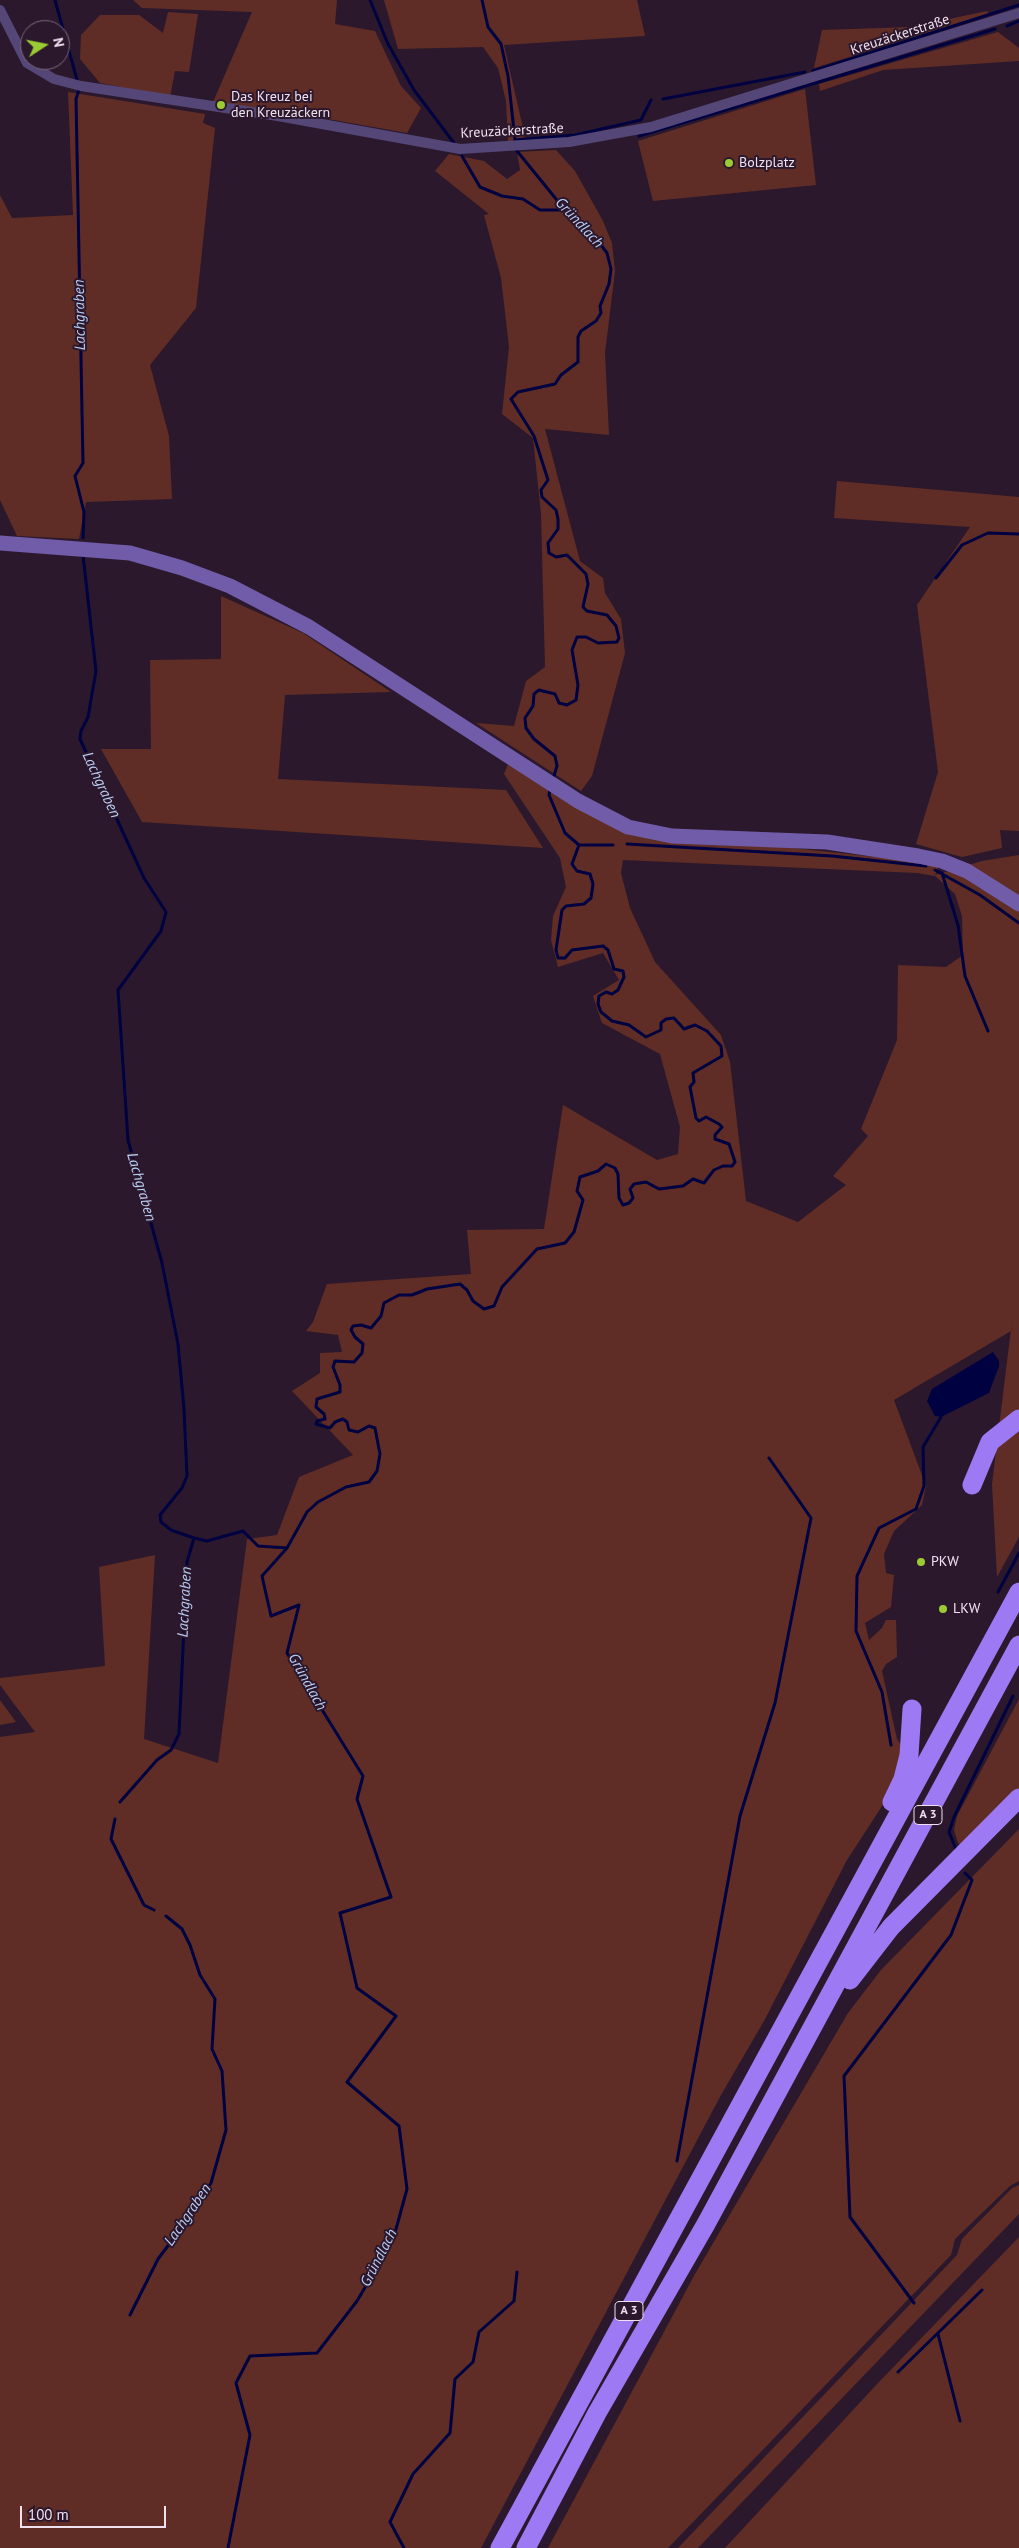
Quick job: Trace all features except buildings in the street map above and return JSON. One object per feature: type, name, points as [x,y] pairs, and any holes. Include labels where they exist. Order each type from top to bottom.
[{"type":"highway","points":[[972,1485],[990,1442],[1019,1419]]},
{"type":"highway","name":"A 3","points":[[500,2548],[1019,1592]]},
{"type":"highway","name":"A 3","points":[[526,2548],[597,2413],[706,2224],[1019,1645]]},
{"type":"highway","points":[[880,1850],[880,1828],[903,1779],[909,1755],[912,1709]]},
{"type":"highway","points":[[837,1984],[850,1980],[891,1926],[1019,1798]]},
{"type":"street","name":"Kreuzäckerstraße","points":[[0,10],[27,63],[54,79],[81,86],[278,116],[460,149],[569,142],[651,127],[1019,13]]},
{"type":"street","points":[[0,543],[130,553],[182,568],[230,586],[278,610],[325,637],[610,820],[654,834],[827,842],[942,861],[980,878],[1019,904]]},
{"type":"shaded area","points":[[133,0],[337,0],[335,24],[375,31],[401,86],[421,108],[407,133],[213,102],[252,12],[142,8]]},
{"type":"shaded area","points":[[384,0],[637,0],[645,36],[504,45],[525,137],[508,142],[506,101],[498,68],[483,47],[398,49]]},
{"type":"shaded area","points":[[987,11],[989,14],[814,68],[822,30],[911,27]]},
{"type":"shaded area","points":[[168,12],[198,14],[189,72],[175,71],[170,97],[100,83],[80,59],[81,35],[100,15],[139,15],[163,33]]},
{"type":"shaded area","points":[[998,32],[1019,48],[1019,61],[883,70],[820,91],[819,84]]},
{"type":"shaded area","name":"Bolzplatz","points":[[805,89],[816,185],[653,201],[638,141]]},
{"type":"shaded area","points":[[68,92],[205,114],[203,123],[215,128],[196,308],[150,365],[169,436],[172,499],[86,502],[79,539],[17,536],[0,500],[0,195],[12,218],[73,215]]},
{"type":"shaded area","points":[[556,150],[575,171],[603,221],[612,243],[615,271],[605,353],[609,435],[545,429],[580,561],[603,578],[605,593],[621,619],[625,653],[592,776],[581,791],[476,723],[514,726],[526,681],[545,667],[541,514],[533,438],[502,414],[509,347],[501,278],[484,215],[489,214],[435,171],[449,154],[484,161],[507,179],[520,170],[517,152]]},
{"type":"shaded area","points":[[837,481],[1019,497],[1019,831],[1000,830],[1002,848],[962,857],[916,844],[938,772],[917,605],[970,527],[834,518]]},
{"type":"shaded area","points":[[221,596],[303,633],[391,692],[285,695],[278,779],[506,790],[543,848],[142,822],[101,749],[151,749],[150,660],[221,659]]},
{"type":"shaded area","points":[[508,764],[617,829],[923,862],[939,865],[935,875],[982,861],[1019,855],[1019,1537],[997,1577],[992,1484],[1011,1331],[894,1400],[926,1486],[922,1505],[894,1531],[884,1554],[886,1573],[894,1575],[891,1607],[865,1623],[869,1640],[882,1628],[886,1620],[896,1620],[897,1657],[886,1664],[882,1671],[897,1739],[903,1748],[895,1786],[847,1860],[764,2021],[721,2095],[481,2548],[0,2548],[0,1737],[35,1732],[0,1685],[0,1678],[105,1666],[99,1567],[155,1555],[144,1739],[218,1763],[247,1539],[277,1535],[299,1477],[353,1455],[292,1391],[320,1373],[320,1353],[342,1352],[338,1335],[306,1331],[313,1322],[327,1284],[471,1274],[467,1230],[544,1229],[563,1105],[657,1160],[678,1154],[680,1127],[660,1054],[602,1023],[593,996],[619,980],[603,953],[558,967],[551,940],[553,916],[566,887],[560,858],[504,774]],"holes":[[[623,860],[917,873],[935,876],[955,894],[962,916],[963,955],[946,967],[898,965],[897,1040],[861,1129],[868,1136],[833,1176],[846,1185],[798,1222],[746,1201],[730,1062],[721,1035],[655,962],[630,908],[621,873]]]},
{"type":"shaded area","points":[[993,1352],[999,1361],[999,1366],[989,1393],[941,1417],[935,1416],[927,1401],[932,1389]]},
{"type":"shaded area","points":[[1019,1699],[1019,1793],[962,1846],[958,1843],[954,1830],[957,1816]]},
{"type":"shaded area","points":[[0,1700],[16,1722],[0,1725]]},
{"type":"shaded area","points":[[1019,1829],[1019,2181],[1010,2186],[955,2239],[951,2255],[668,2548],[548,2548],[695,2274],[848,2013],[881,1970]]},
{"type":"shaded area","points":[[1019,2185],[1019,2214],[698,2548],[678,2548],[957,2255],[962,2239],[1012,2188]]},
{"type":"shaded area","points":[[1019,2237],[1019,2548],[725,2548],[879,2382]]},
{"type":"waterway","name":"Lachgraben","points":[[55,0],[77,80]]},
{"type":"waterway","points":[[370,0],[388,44],[414,90],[454,143]]},
{"type":"waterway","name":"Gründlach","points":[[482,0],[488,27],[501,44],[508,76],[515,140],[575,135],[641,120],[651,100]]},
{"type":"waterway","points":[[813,71],[1019,5]]},
{"type":"waterway","points":[[1007,26],[1019,21]]},
{"type":"waterway","points":[[639,136],[995,29]]},
{"type":"waterway","points":[[663,99],[805,72]]},
{"type":"waterway","name":"Lachgraben","points":[[79,90],[76,99],[83,463],[75,476],[84,512],[83,538]]},
{"type":"waterway","name":"Gründlach","points":[[517,151],[565,210],[598,241],[607,253],[611,269],[609,284],[600,306],[601,313],[596,321],[581,331],[578,337],[578,362],[561,375],[555,384],[518,392],[511,399],[534,436],[548,480],[541,490],[542,497],[556,510],[558,529],[548,543],[549,553],[556,557],[567,555],[586,574],[588,584],[583,607],[587,611],[607,615],[616,626],[619,638],[617,642],[598,643],[586,637],[577,637],[572,650],[578,685],[576,700],[567,705],[559,703],[555,694],[539,690],[534,694],[533,706],[525,718],[526,728],[534,739],[555,756],[557,766],[553,779]]},
{"type":"waterway","points":[[462,156],[480,187],[502,196],[523,199],[540,210],[564,210]]},
{"type":"waterway","points":[[936,578],[962,545],[988,533],[1019,534]]},
{"type":"waterway","name":"Lachgraben","points":[[83,555],[96,671],[88,717],[81,731],[80,739],[144,878],[166,912],[161,931],[118,990],[128,1140],[162,1263],[178,1344],[184,1409],[187,1476],[182,1488],[160,1515],[161,1522],[171,1530],[194,1538],[187,1562],[179,1734],[171,1750],[157,1760],[120,1802]]},
{"type":"waterway","name":"Gründlach","points":[[228,2548],[250,2435],[236,2383],[250,2356],[317,2353],[357,2301],[393,2240],[407,2189],[399,2126],[347,2082],[396,2016],[357,1988],[340,1913],[391,1897],[357,1799],[363,1776],[287,1653],[299,1605],[271,1616],[262,1576],[287,1548],[307,1512],[318,1502],[346,1487],[369,1482],[377,1471],[380,1454],[375,1428],[369,1426],[358,1432],[349,1430],[347,1422],[343,1419],[335,1422],[330,1428],[316,1424],[317,1421],[325,1419],[324,1414],[316,1407],[317,1399],[340,1392],[340,1385],[333,1367],[335,1361],[354,1362],[362,1353],[363,1344],[355,1337],[351,1330],[353,1326],[361,1325],[371,1328],[381,1316],[384,1303],[399,1295],[412,1295],[427,1289],[460,1284],[467,1290],[473,1301],[484,1309],[494,1306],[502,1287],[537,1249],[565,1243],[574,1232],[583,1200],[577,1191],[580,1177],[598,1171],[606,1164],[615,1168],[618,1174],[619,1198],[623,1205],[629,1203],[633,1198],[630,1189],[634,1184],[646,1182],[659,1189],[683,1186],[693,1179],[704,1183],[714,1170],[723,1166],[732,1166],[735,1162],[729,1144],[715,1139],[715,1135],[722,1127],[706,1117],[699,1121],[696,1118],[690,1087],[694,1082],[693,1073],[722,1056],[721,1046],[707,1031],[695,1025],[684,1029],[674,1018],[666,1019],[661,1023],[661,1030],[646,1037],[629,1025],[612,1021],[601,1012],[598,1004],[599,996],[606,992],[612,994],[618,990],[624,977],[623,971],[614,969],[608,950],[603,946],[572,950],[565,958],[558,958],[556,950],[562,910],[566,906],[584,904],[591,898],[593,884],[590,874],[577,871],[572,864],[579,845],[565,833],[549,795],[550,789]]},
{"type":"waterway","points":[[627,844],[832,856],[926,866]]},
{"type":"waterway","points":[[579,845],[613,845]]},
{"type":"waterway","points":[[935,870],[980,895],[1019,923]]},
{"type":"waterway","points":[[942,873],[958,925],[965,976],[988,1031]]},
{"type":"waterway","points":[[891,1745],[882,1692],[856,1631],[857,1576],[879,1528],[916,1509],[924,1486],[923,1447],[941,1417]]},
{"type":"waterway","points":[[677,2161],[740,1816],[775,1703],[811,1518],[769,1458]]},
{"type":"waterway","points":[[194,1538],[207,1541],[243,1531],[258,1546],[287,1548]]},
{"type":"waterway","points":[[998,1592],[1019,1553]]},
{"type":"waterway","points":[[956,1849],[949,1832],[954,1817],[1013,1696]]},
{"type":"waterway","name":"Lachgraben","points":[[115,1819],[111,1839],[144,1905],[154,1910]]},
{"type":"waterway","points":[[914,2303],[850,2217],[844,2076],[951,1935],[972,1880],[965,1873]]},
{"type":"waterway","name":"Lachgraben","points":[[130,2315],[158,2259],[186,2222],[211,2183],[226,2130],[222,2071],[212,2049],[215,1999],[200,1975],[190,1945],[182,1929],[166,1916]]},
{"type":"waterway","points":[[404,2548],[390,2522],[413,2474],[450,2433],[455,2379],[473,2362],[479,2332],[514,2301],[517,2272]]},
{"type":"waterway","points":[[898,2372],[982,2290]]},
{"type":"waterway","points":[[938,2334],[960,2421]]},
{"type":"place","name":"Das Kreuz bei den Kreuzäckern","points":[[221,105]]},
{"type":"place","name":"Bolzplatz","points":[[729,163]]},
{"type":"place","name":"PKW","points":[[921,1562]]},
{"type":"place","name":"LKW","points":[[943,1609]]}]
